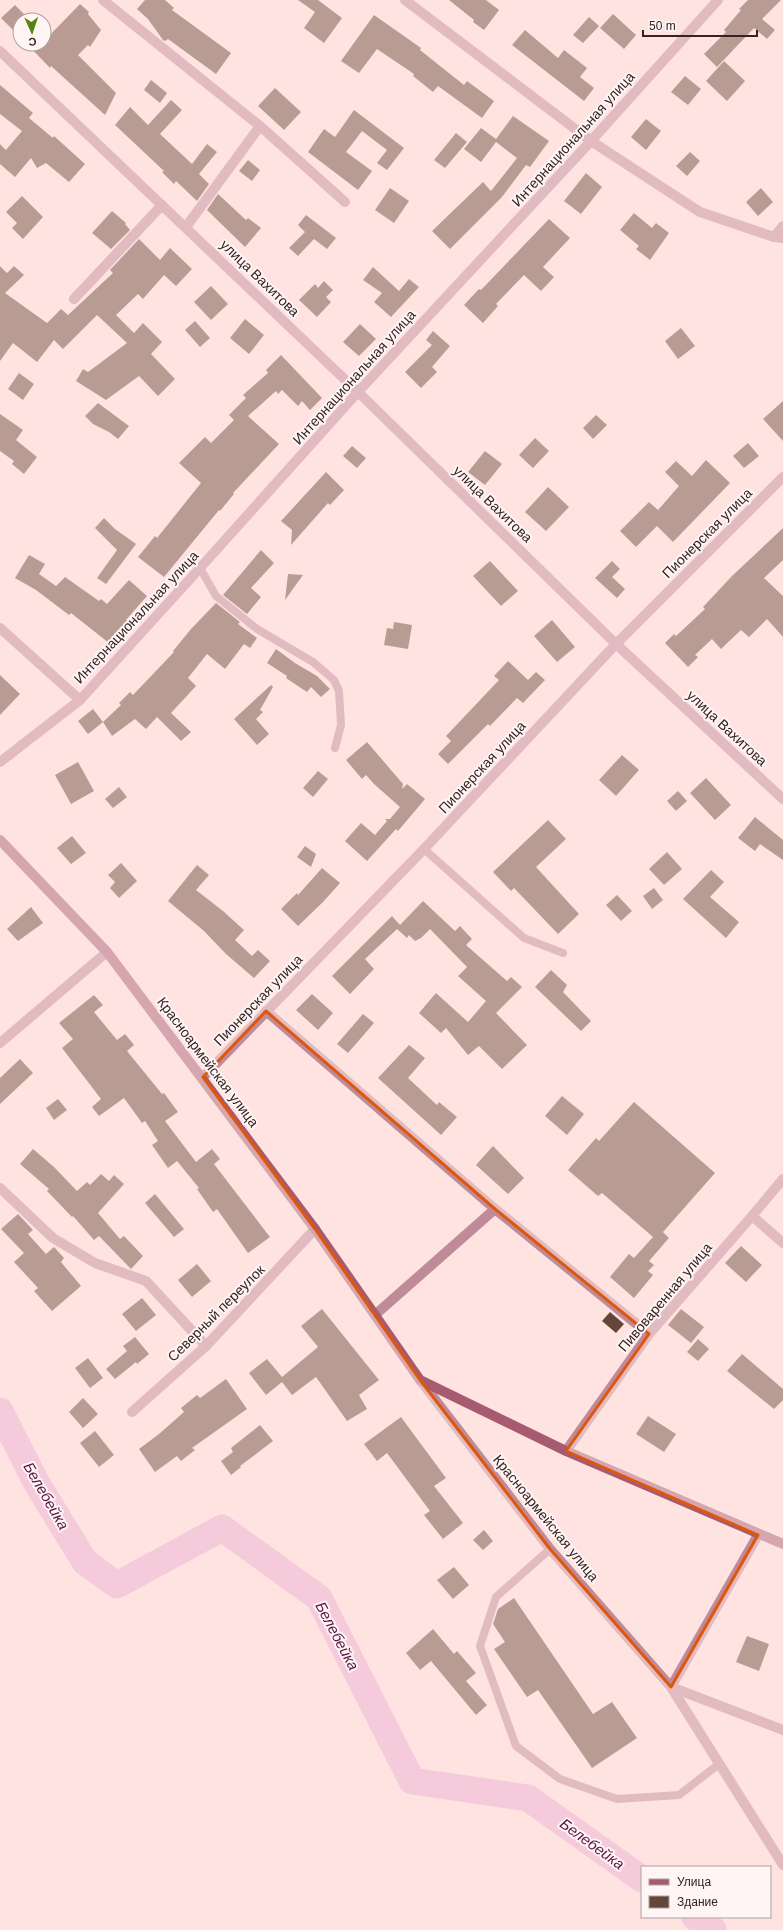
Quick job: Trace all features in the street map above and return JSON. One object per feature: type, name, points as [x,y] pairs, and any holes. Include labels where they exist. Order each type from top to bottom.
[{"type":"main road","name":"Красноармейская улица","points":[[0,840],[107,952],[203,1077],[315,1229],[376,1314],[420,1380]]},
{"type":"main road","points":[[420,1380],[566,1451],[758,1535],[783,1544]]},
{"type":"street","points":[[103,0],[260,126],[345,202]]},
{"type":"street","points":[[405,0],[591,141],[700,212],[778,238],[783,226]]},
{"type":"street","name":"Интернациональная улица","points":[[0,762],[80,700],[358,392],[591,141],[718,0]]},
{"type":"street","name":"улица Вахитова","points":[[0,51],[358,392],[616,644],[783,799]]},
{"type":"street","points":[[186,227],[260,126]]},
{"type":"street","points":[[74,299],[162,205]]},
{"type":"street","name":"Пионерская улица","points":[[203,1077],[424,849],[616,644],[783,476]]},
{"type":"street","points":[[0,628],[80,700]]},
{"type":"street","points":[[0,1043],[107,952]]},
{"type":"street","points":[[266,1011],[495,1209],[649,1334]]},
{"type":"street","name":"Пивоваренная улица","points":[[566,1451],[649,1334],[783,1179]]},
{"type":"street","points":[[0,1188],[54,1238],[95,1263],[146,1280],[206,1346]]},
{"type":"street","points":[[376,1314],[495,1209]]},
{"type":"street","points":[[752,1216],[783,1243]]},
{"type":"street","name":"Северный переулок","points":[[132,1412],[206,1346],[315,1229]]},
{"type":"street","name":"Красноармейская улица","points":[[420,1380],[550,1550],[671,1687],[783,1865]]},
{"type":"street","points":[[758,1535],[671,1687],[783,1730]]},
{"type":"lane","points":[[200,568],[216,596],[257,629],[313,662],[334,680],[339,691],[341,725],[335,748]]},
{"type":"lane","points":[[424,849],[524,938],[563,953]]},
{"type":"lane","points":[[550,1550],[496,1597],[480,1646],[516,1746],[560,1778],[617,1798],[679,1795],[719,1764]]},
{"type":"highlighted area","points":[[266,1011],[495,1209],[649,1334],[566,1451],[758,1535],[671,1687],[550,1549],[420,1380],[315,1229],[203,1077]]},
{"type":"building","points":[[145,0],[165,0],[174,8],[172,10],[231,53],[216,74],[168,39],[165,41],[163,40],[148,19],[137,9]]},
{"type":"building","points":[[298,0],[318,0],[342,18],[324,43],[304,28],[315,12]]},
{"type":"building","points":[[449,0],[486,0],[499,10],[484,30]]},
{"type":"building","points":[[748,0],[781,0],[762,19],[775,30],[767,39],[754,28],[717,67],[704,54],[726,32],[724,30],[741,10],[739,9]]},
{"type":"building","points":[[80,4],[89,12],[88,14],[101,30],[90,47],[88,45],[78,55],[116,93],[105,115],[51,66],[50,68],[35,52],[52,52],[52,33]]},
{"type":"building","points":[[15,5],[22,12],[12,12],[12,29],[1,18]]},
{"type":"building","points":[[613,14],[636,35],[624,49],[600,28]]},
{"type":"building","points":[[374,15],[421,48],[420,50],[464,85],[467,81],[494,101],[482,118],[438,86],[433,92],[413,76],[414,74],[377,49],[359,73],[341,61]]},
{"type":"building","points":[[589,17],[599,26],[583,43],[573,35]]},
{"type":"building","points":[[525,30],[558,58],[564,50],[587,68],[580,77],[594,88],[584,101],[512,45]]},
{"type":"building","points":[[724,61],[745,81],[727,101],[706,81]]},
{"type":"building","points":[[685,76],[701,89],[688,105],[671,92]]},
{"type":"building","points":[[151,80],[167,93],[160,103],[144,90]]},
{"type":"building","points":[[0,85],[33,113],[29,118],[53,138],[54,136],[85,164],[69,182],[46,163],[37,168],[31,158],[15,177],[0,164],[0,144],[6,150],[22,131],[0,114]]},
{"type":"building","points":[[275,88],[301,112],[284,130],[258,106]]},
{"type":"building","points":[[171,100],[182,110],[160,134],[192,164],[207,144],[217,152],[199,174],[209,184],[197,201],[176,181],[174,184],[162,172],[164,171],[115,125],[130,107],[148,125]]},
{"type":"building","points":[[354,110],[404,148],[387,170],[377,163],[387,150],[362,131],[346,152],[372,171],[358,190],[308,152],[324,129],[335,137]]},
{"type":"building","points":[[513,116],[549,141],[530,167],[526,165],[502,197],[450,249],[432,231],[483,182],[491,191],[517,158],[496,142],[481,162],[464,149],[481,128],[496,139]]},
{"type":"building","points":[[646,119],[661,131],[646,150],[631,137]]},
{"type":"building","points":[[456,133],[467,142],[445,168],[434,160]]},
{"type":"building","points":[[690,152],[700,161],[687,176],[676,166]]},
{"type":"building","points":[[248,160],[260,170],[252,181],[239,171]]},
{"type":"building","points":[[586,173],[602,187],[581,214],[564,201]]},
{"type":"building","points":[[390,188],[409,201],[394,223],[375,210]]},
{"type":"building","points":[[761,188],[773,202],[758,216],[746,202]]},
{"type":"building","points":[[218,194],[246,220],[248,218],[261,228],[245,247],[207,210]]},
{"type":"building","points":[[22,196],[43,217],[23,239],[12,228],[17,223],[6,212]]},
{"type":"building","points":[[112,211],[126,223],[125,224],[130,230],[111,249],[92,233]]},
{"type":"building","points":[[634,213],[652,228],[656,223],[669,233],[650,260],[636,249],[639,246],[620,230]]},
{"type":"building","points":[[306,215],[336,238],[327,249],[314,239],[298,256],[289,248],[305,232],[298,225]]},
{"type":"building","points":[[549,219],[570,238],[543,267],[554,277],[541,291],[524,275],[496,304],[498,306],[483,323],[464,305],[479,289],[481,290]]},
{"type":"building","points":[[139,239],[160,260],[170,248],[192,269],[176,286],[164,275],[143,299],[138,294],[116,315],[134,333],[143,323],[162,342],[151,354],[175,379],[158,396],[139,376],[106,400],[76,381],[83,369],[88,372],[127,343],[97,315],[63,349],[54,340],[37,362],[13,343],[0,361],[0,266],[7,273],[14,266],[24,275],[5,293],[47,323],[61,309],[68,315],[113,273],[110,270]]},
{"type":"building","points":[[373,267],[399,291],[409,279],[419,287],[391,317],[374,302],[382,293],[363,280]]},
{"type":"building","points":[[324,281],[333,290],[326,297],[331,302],[317,317],[299,300],[315,284],[318,288]]},
{"type":"building","points":[[211,286],[228,304],[211,320],[194,302]]},
{"type":"building","points":[[245,319],[264,335],[249,354],[230,338]]},
{"type":"building","points":[[195,321],[210,338],[200,347],[185,330]]},
{"type":"building","points":[[360,324],[376,339],[359,356],[343,342]]},
{"type":"building","points":[[681,328],[695,346],[678,359],[665,341]]},
{"type":"building","points":[[433,331],[450,346],[432,367],[437,372],[421,388],[405,372],[432,345],[426,340]]},
{"type":"building","points":[[281,355],[322,398],[310,410],[302,401],[298,406],[282,390],[278,394],[276,391],[248,416],[279,444],[233,493],[234,494],[164,577],[138,557],[155,536],[157,538],[201,483],[179,463],[205,437],[211,443],[234,420],[229,415],[246,398],[243,395],[268,373],[266,370]]},
{"type":"building","points":[[19,373],[34,384],[23,400],[8,389]]},
{"type":"building","points":[[783,401],[783,441],[763,419]]},
{"type":"building","points":[[98,403],[129,426],[118,439],[109,432],[93,424],[85,416]]},
{"type":"building","points":[[0,414],[23,430],[16,440],[37,457],[24,474],[12,464],[14,461],[0,451]]},
{"type":"building","points":[[596,415],[607,425],[593,439],[583,428]]},
{"type":"building","points":[[535,438],[549,451],[533,468],[519,455]]},
{"type":"building","points":[[748,443],[759,456],[744,468],[733,456]]},
{"type":"building","points":[[352,446],[366,458],[357,468],[343,456]]},
{"type":"building","points":[[485,451],[502,464],[485,485],[468,472]]},
{"type":"building","points":[[706,460],[730,483],[673,542],[657,526],[636,547],[620,531],[649,502],[658,510],[679,486],[665,472],[676,461],[692,476]]},
{"type":"building","points":[[326,472],[344,490],[330,505],[328,503],[291,545],[292,530],[281,521]]},
{"type":"building","points":[[548,487],[569,507],[546,531],[525,512]]},
{"type":"building","points":[[104,518],[115,529],[136,544],[106,584],[97,578],[117,550],[95,528]]},
{"type":"building","points":[[783,528],[783,560],[764,578],[783,596],[783,637],[767,619],[749,637],[741,630],[721,649],[712,639],[695,655],[698,657],[688,667],[665,643],[674,634],[676,636],[705,609],[703,607],[732,576]]},
{"type":"building","points":[[261,550],[274,563],[251,588],[261,597],[247,614],[223,595]]},
{"type":"building","points":[[29,555],[45,564],[39,574],[56,586],[65,577],[99,601],[101,599],[107,604],[129,580],[147,596],[126,620],[127,621],[109,643],[71,613],[69,615],[36,590],[15,578]]},
{"type":"building","points":[[490,561],[518,591],[501,606],[473,576]]},
{"type":"building","points":[[612,561],[620,569],[612,577],[625,589],[617,598],[595,578]]},
{"type":"building","points":[[288,574],[303,575],[285,600]]},
{"type":"building","points":[[216,603],[240,622],[238,624],[257,638],[250,648],[244,644],[225,669],[207,654],[188,678],[196,686],[171,713],[191,732],[181,741],[157,717],[146,729],[135,719],[112,736],[103,722],[121,705],[119,703],[130,692],[133,695],[174,652],[173,651],[191,629]]},
{"type":"building","points":[[552,620],[575,647],[557,662],[534,636]]},
{"type":"building","points":[[394,622],[412,625],[408,649],[384,645],[387,628],[393,629]]},
{"type":"building","points":[[276,649],[295,663],[317,676],[330,689],[321,697],[311,687],[307,692],[286,678],[287,676],[267,663]]},
{"type":"building","points":[[508,661],[528,680],[536,672],[545,680],[523,703],[517,698],[490,726],[488,724],[448,764],[438,754],[451,741],[446,736],[499,680],[494,676]]},
{"type":"building","points":[[0,675],[20,694],[0,715]]},
{"type":"building","points":[[271,685],[273,687],[260,710],[263,712],[256,719],[269,734],[257,745],[234,719]]},
{"type":"building","points":[[93,709],[103,722],[88,734],[78,721]]},
{"type":"building","points":[[367,742],[403,784],[402,789],[407,784],[425,799],[398,831],[396,829],[367,861],[345,841],[361,823],[375,835],[387,821],[385,819],[390,819],[400,807],[366,775],[362,779],[346,760]]},
{"type":"building","points":[[622,755],[639,770],[616,796],[599,780]]},
{"type":"building","points":[[78,762],[94,791],[71,804],[55,775]]},
{"type":"building","points":[[318,771],[328,779],[313,797],[303,788]]},
{"type":"building","points":[[706,778],[731,805],[715,820],[690,793]]},
{"type":"building","points":[[119,787],[127,797],[113,808],[105,799]]},
{"type":"building","points":[[678,791],[687,801],[676,811],[667,801]]},
{"type":"building","points":[[755,817],[783,840],[783,860],[760,844],[755,851],[738,838]]},
{"type":"building","points":[[548,820],[566,839],[536,867],[579,914],[558,934],[514,888],[511,891],[493,872]]},
{"type":"building","points":[[72,836],[86,853],[71,864],[57,848]]},
{"type":"building","points":[[305,846],[316,854],[311,867],[297,857]]},
{"type":"building","points":[[667,852],[682,869],[664,885],[649,869]]},
{"type":"building","points":[[121,863],[137,881],[119,898],[110,888],[115,882],[108,875]]},
{"type":"building","points":[[197,865],[209,875],[196,890],[244,930],[235,940],[252,956],[258,950],[270,961],[254,978],[226,954],[204,931],[168,901]]},
{"type":"building","points":[[322,868],[340,883],[298,926],[281,909],[297,893],[298,895]]},
{"type":"building","points":[[711,870],[724,882],[710,897],[739,922],[726,938],[683,899]]},
{"type":"building","points":[[654,888],[663,900],[652,909],[643,896]]},
{"type":"building","points":[[617,895],[632,911],[621,921],[606,905]]},
{"type":"building","points":[[423,901],[455,931],[460,926],[472,939],[466,945],[507,981],[511,977],[522,987],[496,1013],[527,1045],[502,1069],[479,1046],[468,1055],[446,1028],[441,1033],[419,1013],[436,993],[468,1022],[486,1001],[458,976],[467,967],[430,929],[421,938],[415,941],[409,935],[407,938],[397,929],[365,959],[374,969],[350,994],[332,976],[392,916],[400,925]]},
{"type":"building","points":[[31,907],[43,923],[18,941],[7,929]]},
{"type":"building","points":[[551,970],[567,985],[563,992],[591,1021],[581,1031],[535,987]]},
{"type":"building","points":[[312,994],[333,1013],[318,1030],[296,1010]]},
{"type":"building","points":[[94,995],[103,1005],[94,1012],[117,1040],[125,1034],[134,1045],[127,1051],[162,1094],[164,1093],[178,1112],[165,1121],[196,1162],[212,1149],[220,1159],[214,1164],[270,1237],[248,1253],[217,1209],[213,1212],[197,1189],[199,1188],[177,1161],[168,1168],[152,1145],[158,1141],[145,1121],[142,1123],[124,1098],[99,1116],[92,1107],[101,1099],[62,1048],[73,1039],[59,1023]]},
{"type":"building","points":[[363,1014],[374,1023],[348,1053],[337,1044]]},
{"type":"building","points":[[409,1045],[425,1058],[408,1078],[437,1105],[439,1102],[457,1117],[441,1135],[378,1078]]},
{"type":"building","points":[[20,1059],[33,1073],[0,1104],[0,1078]]},
{"type":"building","points":[[562,1096],[584,1114],[567,1135],[545,1116]]},
{"type":"building","points":[[58,1099],[67,1110],[54,1120],[46,1108]]},
{"type":"building","points":[[634,1102],[715,1173],[663,1232],[669,1238],[649,1261],[654,1265],[648,1271],[653,1275],[634,1298],[610,1277],[629,1254],[634,1258],[653,1237],[602,1193],[598,1196],[568,1170],[596,1138],[599,1141]]},
{"type":"building","points":[[493,1146],[524,1178],[508,1194],[476,1165]]},
{"type":"building","points":[[33,1149],[54,1167],[77,1191],[87,1182],[90,1185],[101,1174],[109,1181],[114,1175],[124,1184],[98,1213],[120,1239],[124,1236],[143,1256],[131,1269],[99,1236],[94,1240],[73,1216],[72,1217],[47,1191],[49,1189],[20,1164]]},
{"type":"building","points":[[155,1194],[184,1229],[174,1237],[145,1203]]},
{"type":"building","points":[[18,1214],[33,1230],[28,1234],[46,1254],[54,1247],[64,1258],[61,1262],[81,1286],[52,1311],[34,1291],[38,1288],[14,1262],[24,1253],[1,1229]]},
{"type":"building","points":[[741,1246],[762,1265],[746,1282],[725,1263]]},
{"type":"building","points":[[197,1264],[211,1281],[192,1297],[178,1280]]},
{"type":"building","points":[[142,1298],[156,1315],[136,1331],[122,1314]]},
{"type":"building","points":[[322,1309],[379,1380],[359,1395],[367,1409],[347,1421],[316,1377],[292,1395],[282,1382],[266,1395],[249,1373],[267,1359],[282,1377],[318,1347],[301,1326]]},
{"type":"building","points":[[681,1309],[704,1327],[691,1343],[668,1325]]},
{"type":"building","points":[[610,1312],[624,1324],[616,1333],[602,1321]]},
{"type":"building","points":[[135,1337],[149,1354],[137,1364],[136,1362],[115,1379],[106,1369],[127,1351],[123,1346]]},
{"type":"building","points":[[698,1339],[709,1349],[698,1361],[687,1352]]},
{"type":"building","points":[[742,1354],[783,1389],[783,1400],[774,1409],[727,1371]]},
{"type":"building","points":[[88,1358],[103,1378],[90,1388],[75,1368]]},
{"type":"building","points":[[226,1379],[247,1409],[192,1448],[195,1450],[181,1461],[177,1456],[155,1472],[139,1449],[184,1412],[181,1408],[197,1395],[200,1398]]},
{"type":"building","points":[[83,1398],[98,1414],[83,1428],[69,1412]]},
{"type":"building","points":[[648,1416],[676,1434],[664,1452],[636,1434]]},
{"type":"building","points":[[401,1417],[446,1478],[434,1486],[463,1523],[443,1539],[424,1515],[430,1511],[387,1453],[377,1461],[364,1444]]},
{"type":"building","points":[[260,1425],[273,1441],[240,1466],[241,1467],[231,1475],[221,1461],[233,1452],[231,1448]]},
{"type":"building","points":[[95,1431],[114,1455],[99,1467],[80,1443]]},
{"type":"building","points":[[484,1530],[493,1541],[483,1550],[473,1540]]},
{"type":"building","points":[[454,1567],[469,1585],[453,1599],[437,1580]]},
{"type":"building","points":[[514,1598],[593,1714],[612,1702],[637,1738],[592,1768],[538,1690],[527,1697],[494,1649],[505,1642],[493,1624],[498,1609]]},
{"type":"building","points":[[433,1629],[454,1654],[457,1651],[476,1673],[466,1681],[487,1705],[476,1715],[431,1661],[420,1670],[406,1653]]},
{"type":"building","points":[[747,1636],[769,1644],[759,1671],[736,1662]]},
{"type":"waterway","name":"Белебейка","points":[[0,1411],[36,1482],[85,1562],[117,1585],[222,1528],[319,1598],[412,1781],[528,1798],[641,1878]]},
{"type":"waterway","name":"Белебейка","points":[[696,1918],[713,1930]]}]
